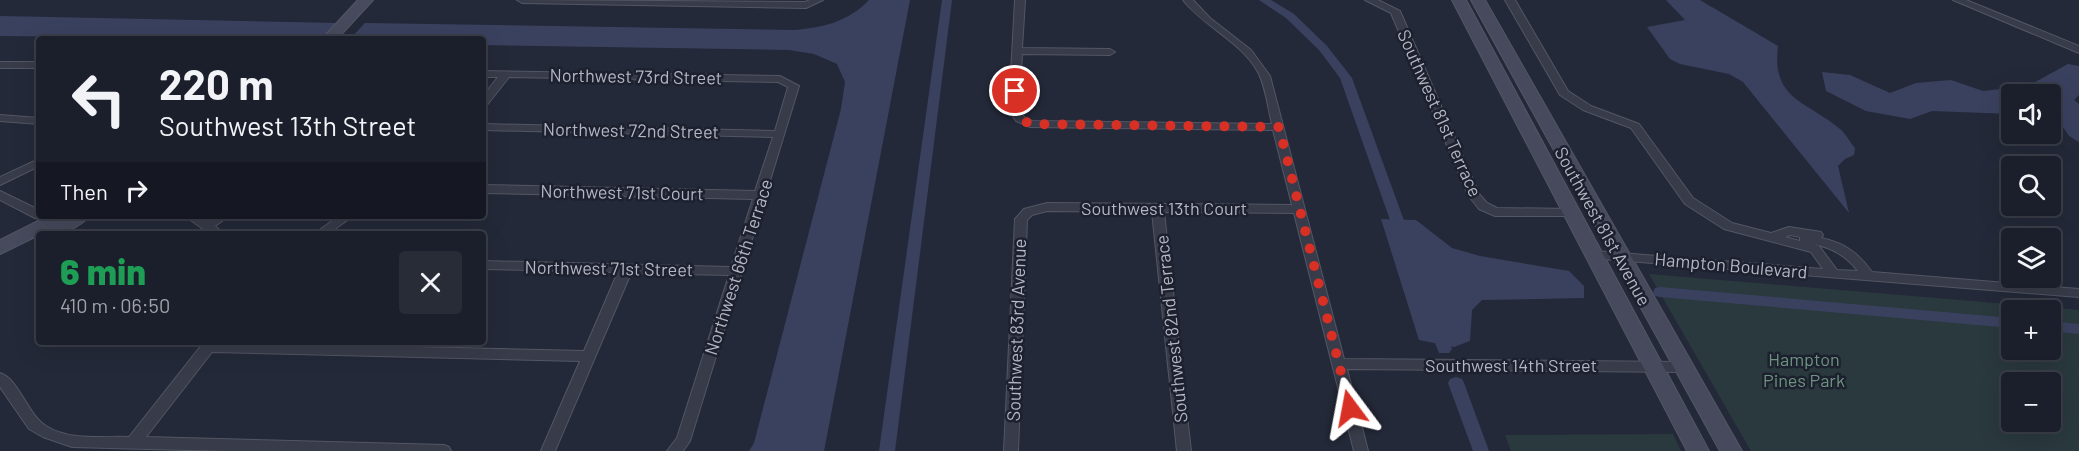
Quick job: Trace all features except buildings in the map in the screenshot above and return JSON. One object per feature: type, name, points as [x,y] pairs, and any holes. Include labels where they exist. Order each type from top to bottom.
[{"type":"street","points":[[332,36],[366,0]]},
{"type":"street","points":[[347,36],[380,0]]},
{"type":"street","points":[[522,0],[806,5],[817,1]]},
{"type":"street","points":[[1020,0],[1014,111],[1020,119],[1030,124],[1279,127]]},
{"type":"street","points":[[1188,0],[1201,15],[1238,42],[1255,58],[1265,76],[1361,451]]},
{"type":"street","name":"Southwest 81st Terrace","points":[[1370,0],[1395,11],[1474,195],[1484,206],[1495,212],[1572,213]]},
{"type":"street","name":"Southwest 81st Avenue","points":[[1459,0],[1698,451]]},
{"type":"street","name":"Southwest 81st Avenue","points":[[1478,0],[1619,256],[1731,451]]},
{"type":"street","name":"Hampton Boulevard","points":[[1510,0],[1564,93],[1587,108],[1635,126],[1689,201],[1728,225],[1815,249],[1833,273]]},
{"type":"street","points":[[1958,0],[2079,50]]},
{"type":"street","points":[[1017,51],[1110,52]]},
{"type":"street","points":[[0,65],[36,66]]},
{"type":"street","name":"Northwest 73rd Street","points":[[486,74],[780,79],[789,82]]},
{"type":"street","points":[[486,99],[506,74]]},
{"type":"street","name":"Northwest 66th Terrace","points":[[674,451],[683,441],[761,195],[794,86],[789,82]]},
{"type":"street","points":[[0,118],[36,121]]},
{"type":"street","name":"Northwest 72nd Street","points":[[486,127],[780,134]]},
{"type":"street","points":[[0,181],[36,163]]},
{"type":"street","name":"Northwest 71st Court","points":[[486,189],[761,195]]},
{"type":"street","points":[[0,195],[36,217]]},
{"type":"street","name":"Southwest 13th Court","points":[[1028,212],[1047,207],[1300,209]]},
{"type":"street","name":"Southwest 82nd Terrace","points":[[1158,208],[1184,451]]},
{"type":"street","name":"Southwest 83rd Avenue","points":[[1011,451],[1021,219],[1028,212]]},
{"type":"street","points":[[0,248],[47,224],[68,219]]},
{"type":"street","points":[[196,219],[214,231]]},
{"type":"street","points":[[206,226],[219,219]]},
{"type":"street","points":[[324,231],[342,219]]},
{"type":"street","points":[[0,258],[36,232]]},
{"type":"street","name":"Hampton Boulevard","points":[[1770,236],[1840,246],[1856,258],[1869,277]]},
{"type":"street","name":"Hampton Boulevard","points":[[1594,255],[2079,293]]},
{"type":"street","name":"Northwest 71st Street","points":[[486,265],[736,271]]},
{"type":"street","points":[[548,451],[626,269]]},
{"type":"street","points":[[132,444],[210,345]]},
{"type":"street","points":[[242,345],[588,356]]},
{"type":"street","name":"Southwest 14th Street","points":[[1340,364],[1681,366]]},
{"type":"street","points":[[0,378],[9,386],[25,412],[40,429],[72,441],[444,451]]},
{"type":"green space","name":"Hampton Pines Park","points":[[1649,274],[2001,303],[2001,360],[2061,360],[2061,308],[2079,310],[2079,451],[1751,451]]},
{"type":"green space","points":[[1673,434],[1681,451],[1511,451],[1505,435]]},
{"type":"water","points":[[869,0],[910,0],[824,451],[749,451],[754,443],[841,109],[845,82],[837,64],[814,54],[789,50],[486,45],[486,36],[353,36],[365,23],[795,30],[835,22],[853,14]]},
{"type":"water","points":[[1666,0],[1700,0],[1778,46],[1777,64],[1780,78],[1786,89],[1804,105],[1840,129],[1855,148],[1854,155],[1845,159],[1838,166],[1849,213],[1743,82],[1729,74],[1680,64],[1670,59],[1647,27],[1685,20]]},
{"type":"water","points":[[0,16],[339,23],[326,36],[0,36]]},
{"type":"water","points":[[2068,64],[2079,66],[2079,95],[2074,100],[2079,104],[2079,142],[2069,136],[2061,124],[2061,84],[2032,84]]},
{"type":"water","points":[[1822,72],[1850,75],[1890,93],[1916,83],[1951,80],[1983,91],[2001,89],[2001,114],[1932,111],[1910,119],[1866,111],[1826,91]]},
{"type":"water","points":[[1381,219],[1416,220],[1452,248],[1480,256],[1569,271],[1584,286],[1584,298],[1482,300],[1472,310],[1470,341],[1454,347],[1419,340]]},
{"type":"waterway","points":[[887,451],[947,0]]},
{"type":"waterway","points":[[1264,0],[1290,16],[1323,48],[1346,78],[1403,237]]},
{"type":"waterway","points":[[1660,292],[2001,322]]},
{"type":"waterway","points":[[2061,327],[2079,329]]},
{"type":"waterway","points":[[1436,328],[1444,349]]},
{"type":"waterway","points":[[1456,383],[1481,451]]},
{"type":"route","points":[[1015,91],[1014,111],[1020,119],[1030,124],[1279,127],[1350,408]]}]
